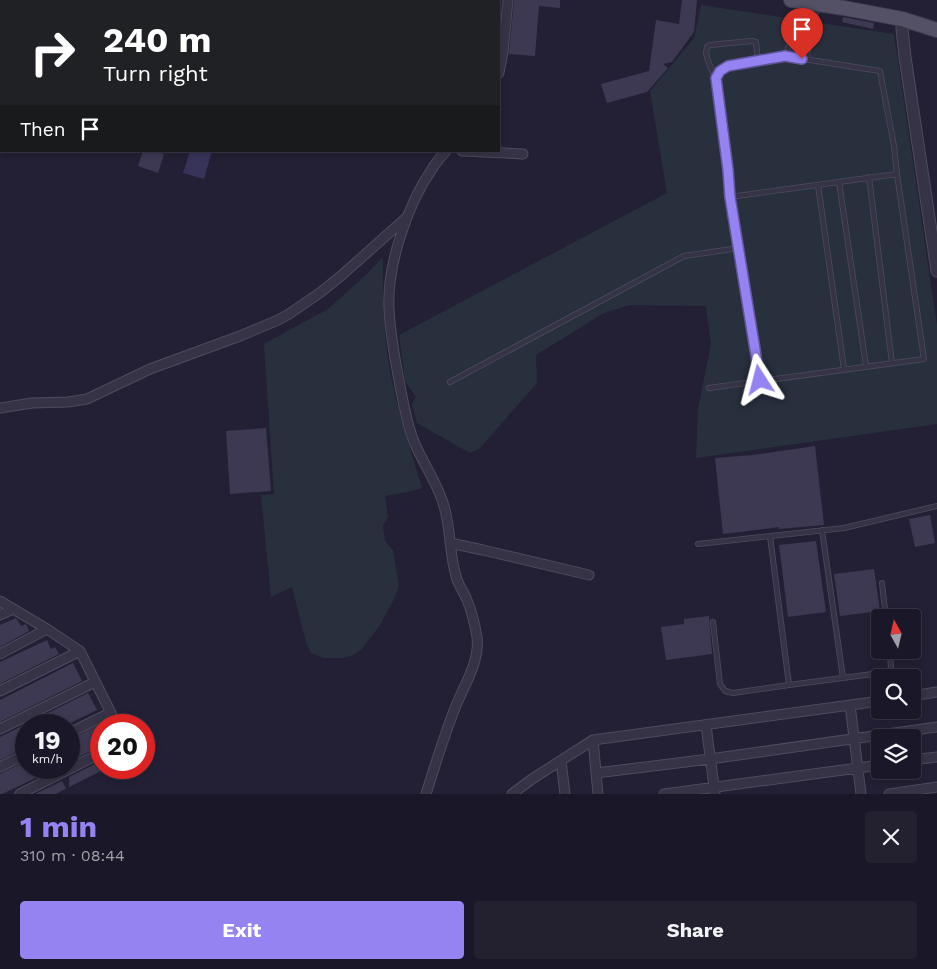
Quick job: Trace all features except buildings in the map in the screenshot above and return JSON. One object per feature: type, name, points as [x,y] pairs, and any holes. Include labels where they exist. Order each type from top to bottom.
[{"type":"main road","points":[[797,1],[902,17],[937,30]]},
{"type":"street","points":[[500,68],[508,0]]},
{"type":"street","points":[[902,17],[905,57],[937,271]]},
{"type":"street","points":[[426,794],[476,657],[477,638],[467,599],[456,578],[452,563],[444,505],[409,427],[395,362],[389,294],[396,252],[407,217],[433,167],[445,152]]},
{"type":"street","points":[[482,152],[523,154]]},
{"type":"street","points":[[0,408],[32,403],[68,402],[86,398],[150,369],[278,320],[328,286],[407,217]]},
{"type":"street","points":[[450,544],[588,575]]},
{"type":"street","points":[[0,601],[80,651],[110,713],[80,728]]},
{"type":"street","points":[[0,615],[13,609]]},
{"type":"street","points":[[0,654],[47,629]]},
{"type":"street","points":[[0,691],[80,651]]},
{"type":"street","points":[[0,729],[95,682]]},
{"type":"street","points":[[921,695],[937,692]]},
{"type":"street","points":[[512,794],[593,740],[871,702]]},
{"type":"street","points":[[850,705],[861,794]]},
{"type":"street","points":[[706,725],[714,791]]},
{"type":"street","points":[[596,773],[937,727]]},
{"type":"street","points":[[593,740],[598,794]]},
{"type":"street","points":[[921,759],[937,757]]},
{"type":"street","points":[[20,794],[90,759]]},
{"type":"street","points":[[0,767],[15,760]]},
{"type":"street","points":[[561,760],[566,794]]},
{"type":"street","points":[[664,794],[714,791],[871,766]]},
{"type":"street","points":[[889,794],[937,787]]},
{"type":"lane","points":[[785,56],[793,36],[797,1]]},
{"type":"lane","points":[[807,60],[809,38],[818,4]]},
{"type":"lane","points":[[758,61],[756,42],[710,45],[707,47],[708,62],[716,78],[730,197],[760,380]]},
{"type":"lane","points":[[709,388],[924,359],[894,146],[880,71],[785,56],[728,66],[720,71],[716,78]]},
{"type":"lane","points":[[730,197],[897,174]]},
{"type":"lane","points":[[869,177],[892,363]]},
{"type":"lane","points":[[838,182],[866,366]]},
{"type":"lane","points":[[818,185],[844,369]]},
{"type":"lane","points":[[450,382],[684,256],[739,248]]},
{"type":"lane","points":[[698,544],[844,528],[937,506]]},
{"type":"lane","points":[[822,530],[843,678]]},
{"type":"lane","points":[[770,536],[789,685]]},
{"type":"lane","points":[[882,583],[885,609]]},
{"type":"lane","points":[[713,622],[720,684],[725,691],[733,692],[888,672],[891,670],[890,659]]},
{"type":"shaded area","points":[[701,5],[894,34],[937,325],[937,424],[696,458],[698,409],[711,344],[706,306],[629,305],[604,313],[536,355],[537,383],[480,448],[470,453],[417,423],[412,404],[416,397],[405,381],[399,335],[667,193],[650,91],[694,38]]},
{"type":"shaded area","points":[[190,152],[212,152],[204,179],[183,173]]},
{"type":"shaded area","points":[[383,257],[384,324],[389,365],[399,412],[422,488],[385,496],[388,517],[383,526],[385,541],[393,550],[399,587],[380,625],[361,650],[353,655],[343,658],[324,658],[311,653],[306,642],[292,587],[271,597],[261,495],[274,494],[264,344],[328,309]]},
{"type":"route","points":[[760,380],[730,197],[716,78],[720,71],[728,66],[785,56],[802,59]]}]
